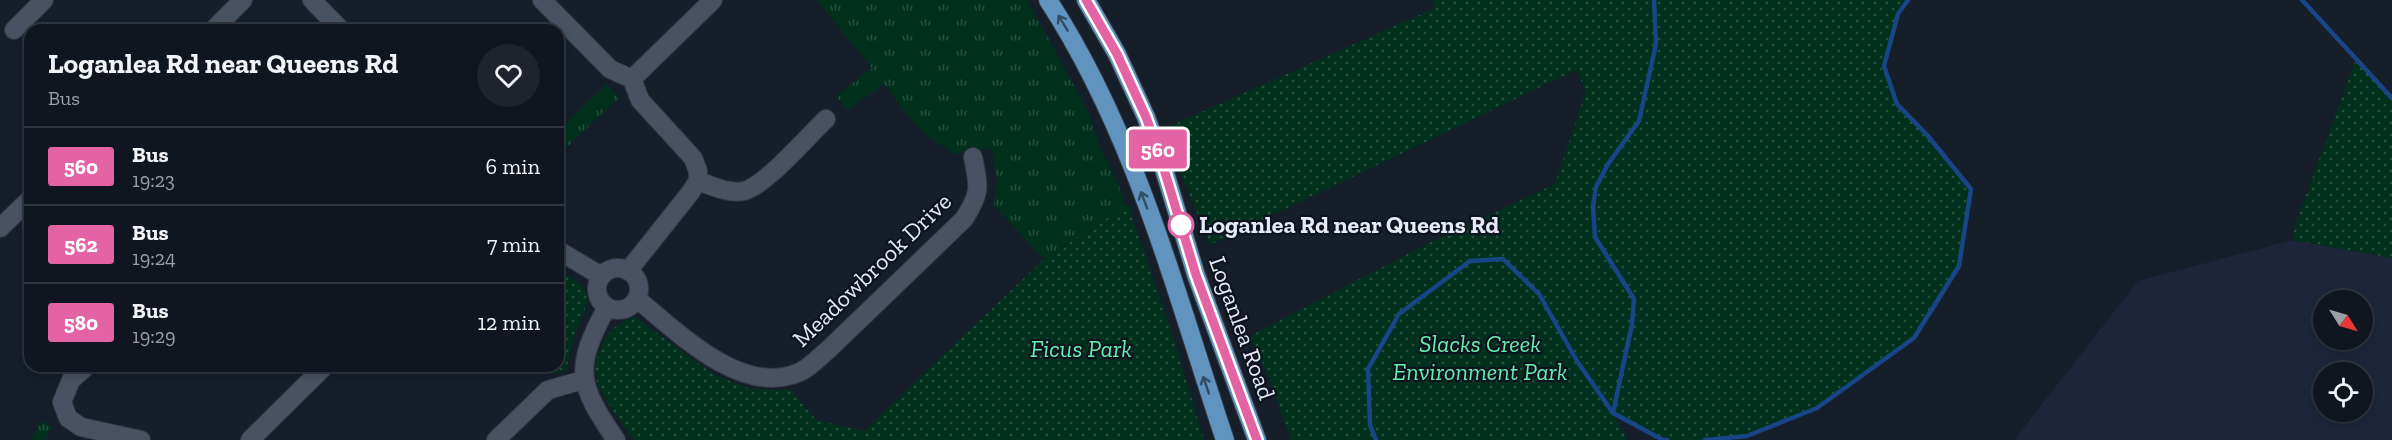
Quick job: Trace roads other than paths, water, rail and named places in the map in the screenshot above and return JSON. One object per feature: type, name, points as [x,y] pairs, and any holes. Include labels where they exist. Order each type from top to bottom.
[{"type":"main road","name":"Loganlea Road","points":[[1048,0],[1083,57],[1142,194],[1225,440]]},
{"type":"main road","name":"Loganlea Road","points":[[1086,0],[1117,54],[1146,117],[1196,275],[1257,440]]},
{"type":"street","points":[[219,24],[243,0]]},
{"type":"street","points":[[312,0],[335,24]]},
{"type":"street","points":[[542,0],[610,69],[632,79],[640,100],[693,158],[698,171],[698,181],[628,271]]},
{"type":"street","points":[[632,79],[713,0]]},
{"type":"street","points":[[14,30],[32,4]]},
{"type":"street","points":[[698,181],[726,191],[744,191],[759,183],[825,119]]},
{"type":"street","name":"Meadowbrook Drive","points":[[637,299],[722,365],[744,374],[767,377],[792,375],[808,367],[829,349],[964,219],[975,202],[978,185],[974,157]]},
{"type":"street","points":[[0,228],[24,205]]},
{"type":"street","points":[[564,254],[602,276]]},
{"type":"street","points":[[611,269],[628,271],[638,280],[637,299],[627,309],[607,307],[597,290],[602,276],[611,269]]},
{"type":"street","points":[[607,307],[584,360],[583,380],[591,399],[616,440]]},
{"type":"street","points":[[80,372],[71,380],[62,402],[68,418],[81,427],[141,440]]},
{"type":"street","points":[[250,440],[319,372]]},
{"type":"street","points":[[496,440],[548,390],[583,380]]},
{"type":"waterway","points":[[1613,413],[1632,324],[1634,299],[1595,237],[1593,206],[1596,187],[1608,164],[1639,121],[1656,44],[1654,0]]},
{"type":"waterway","points":[[1705,440],[1747,436],[1817,408],[1914,338],[1959,266],[1971,189],[1928,136],[1897,104],[1884,66],[1898,14],[1908,0]]},
{"type":"waterway","points":[[2302,0],[2392,98]]},
{"type":"waterway","points":[[1376,440],[1370,425],[1368,369],[1399,314],[1470,261],[1503,259],[1539,294],[1577,361],[1613,413],[1667,440]]},
{"type":"place","name":"Loganlea Rd near Queens Rd","points":[[1181,225]]},
{"type":"park label","name":"Ficus Park","points":[[1081,349]]},
{"type":"park label","name":"Slacks Creek Environment Park","points":[[1480,358]]}]
